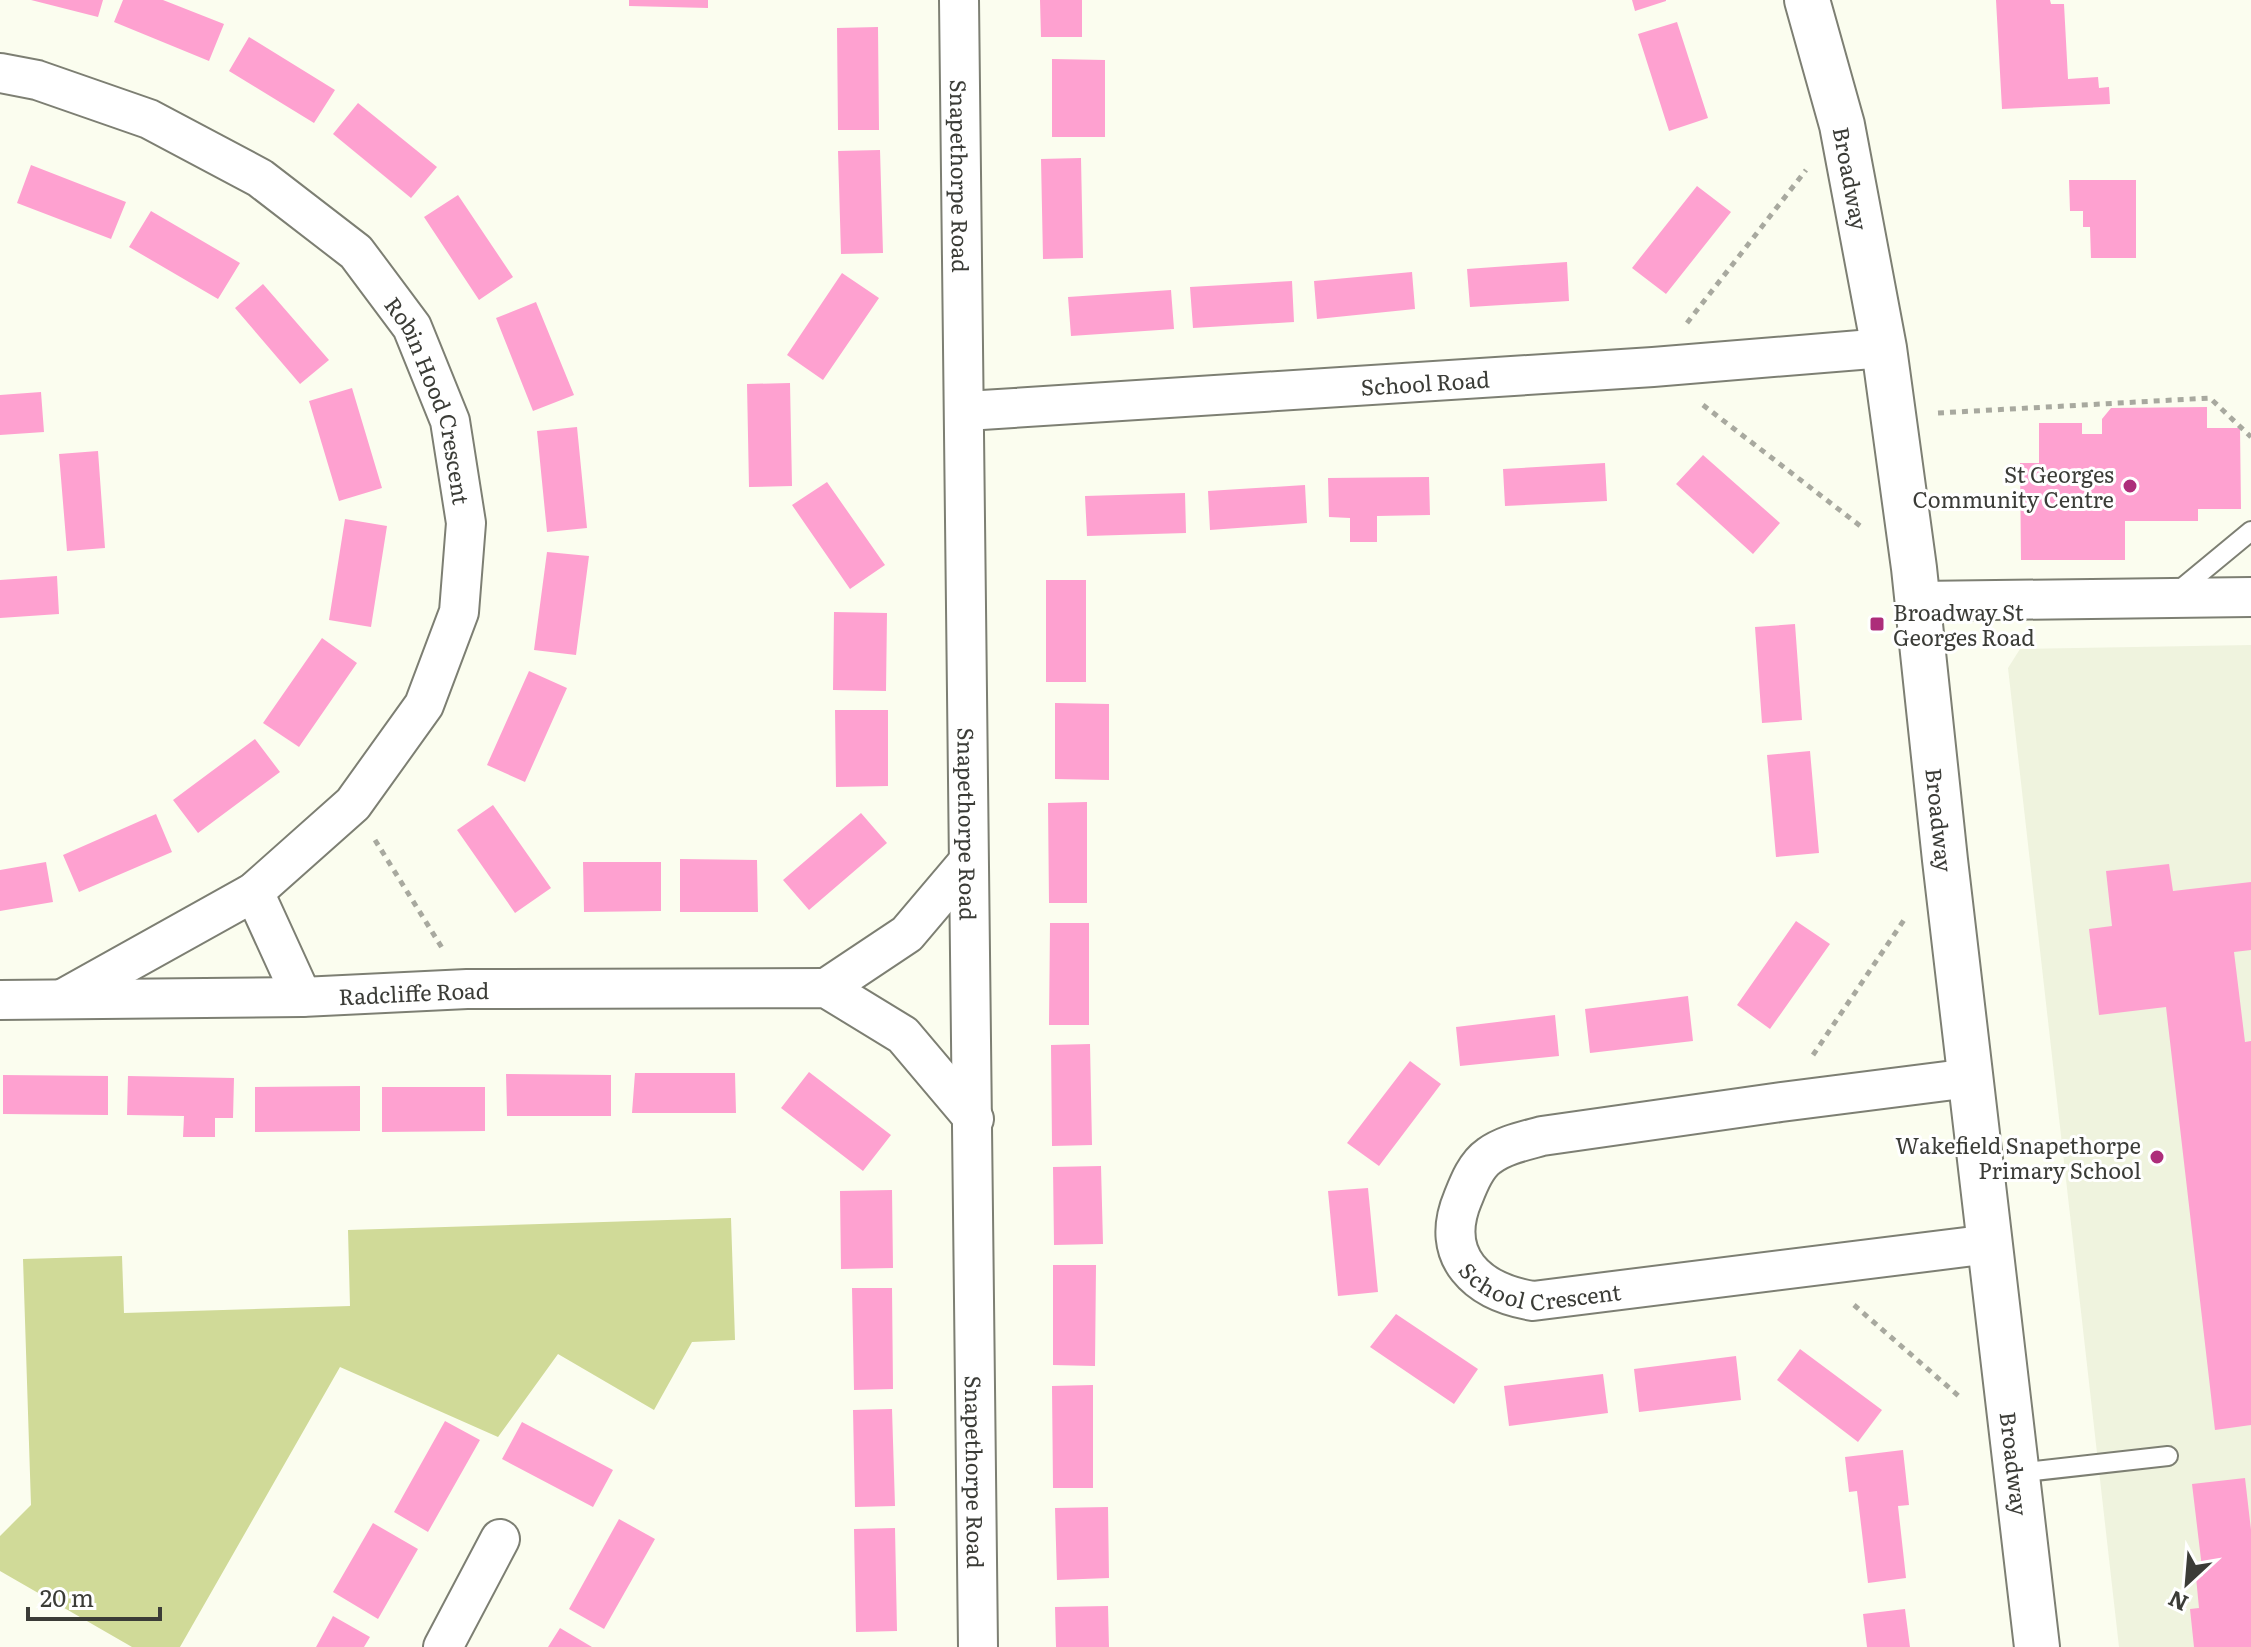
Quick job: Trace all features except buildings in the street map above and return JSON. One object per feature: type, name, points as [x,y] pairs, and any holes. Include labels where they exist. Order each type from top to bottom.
[{"type":"street","name":"Snapethorpe Road","points":[[959,0],[978,1647]]},
{"type":"street","name":"Broadway","points":[[1807,0],[1842,125],[1884,348],[1918,601],[1945,860],[2037,1647]]},
{"type":"street","name":"Robin Hood Crescent","points":[[0,73],[37,80],[149,119],[260,178],[356,252],[412,327],[450,421],[466,523],[459,612],[424,705],[353,804],[254,892],[64,998]]},
{"type":"street","name":"School Road","points":[[966,411],[1653,367],[1884,348]]},
{"type":"street","points":[[1918,601],[2251,597]]},
{"type":"street","points":[[968,862],[907,934],[826,988],[903,1035],[974,1119]]},
{"type":"street","points":[[254,892],[302,997]]},
{"type":"street","name":"Radcliffe Road","points":[[0,1000],[302,997],[467,989],[826,988]]},
{"type":"street","name":"School Crescent","points":[[1970,1078],[1542,1136],[1513,1144],[1488,1156],[1470,1180],[1454,1228],[1461,1261],[1483,1284],[1507,1297],[1533,1301],[1990,1244]]},
{"type":"street","points":[[443,1647],[500,1539]]},
{"type":"lane","points":[[2172,597],[2251,531]]},
{"type":"lane","points":[[2015,1458],[2168,1456]]},
{"type":"path","points":[[1893,415],[2210,398],[2251,437]]},
{"type":"path","points":[[353,804],[467,989]]},
{"type":"path","points":[[1781,1102],[1945,860]]},
{"type":"path","points":[[1809,1266],[2015,1458]]},
{"type":"shaded area","name":"Wakefield Snapethorpe Primary School","points":[[2251,645],[2251,1647],[2119,1647],[2008,668],[2020,649]]},
{"type":"green space","points":[[731,1218],[735,1340],[692,1342],[654,1410],[558,1354],[498,1437],[340,1367],[180,1647],[132,1647],[0,1571],[0,1536],[31,1505],[23,1259],[122,1256],[124,1313],[350,1306],[348,1230]]},
{"type":"place","name":"St Georges Community Centre","points":[[2130,486]]},
{"type":"place","name":"Broadway St Georges Road","points":[[1877,624]]},
{"type":"place","name":"Wakefield Snapethorpe Primary School","points":[[2157,1157]]}]
